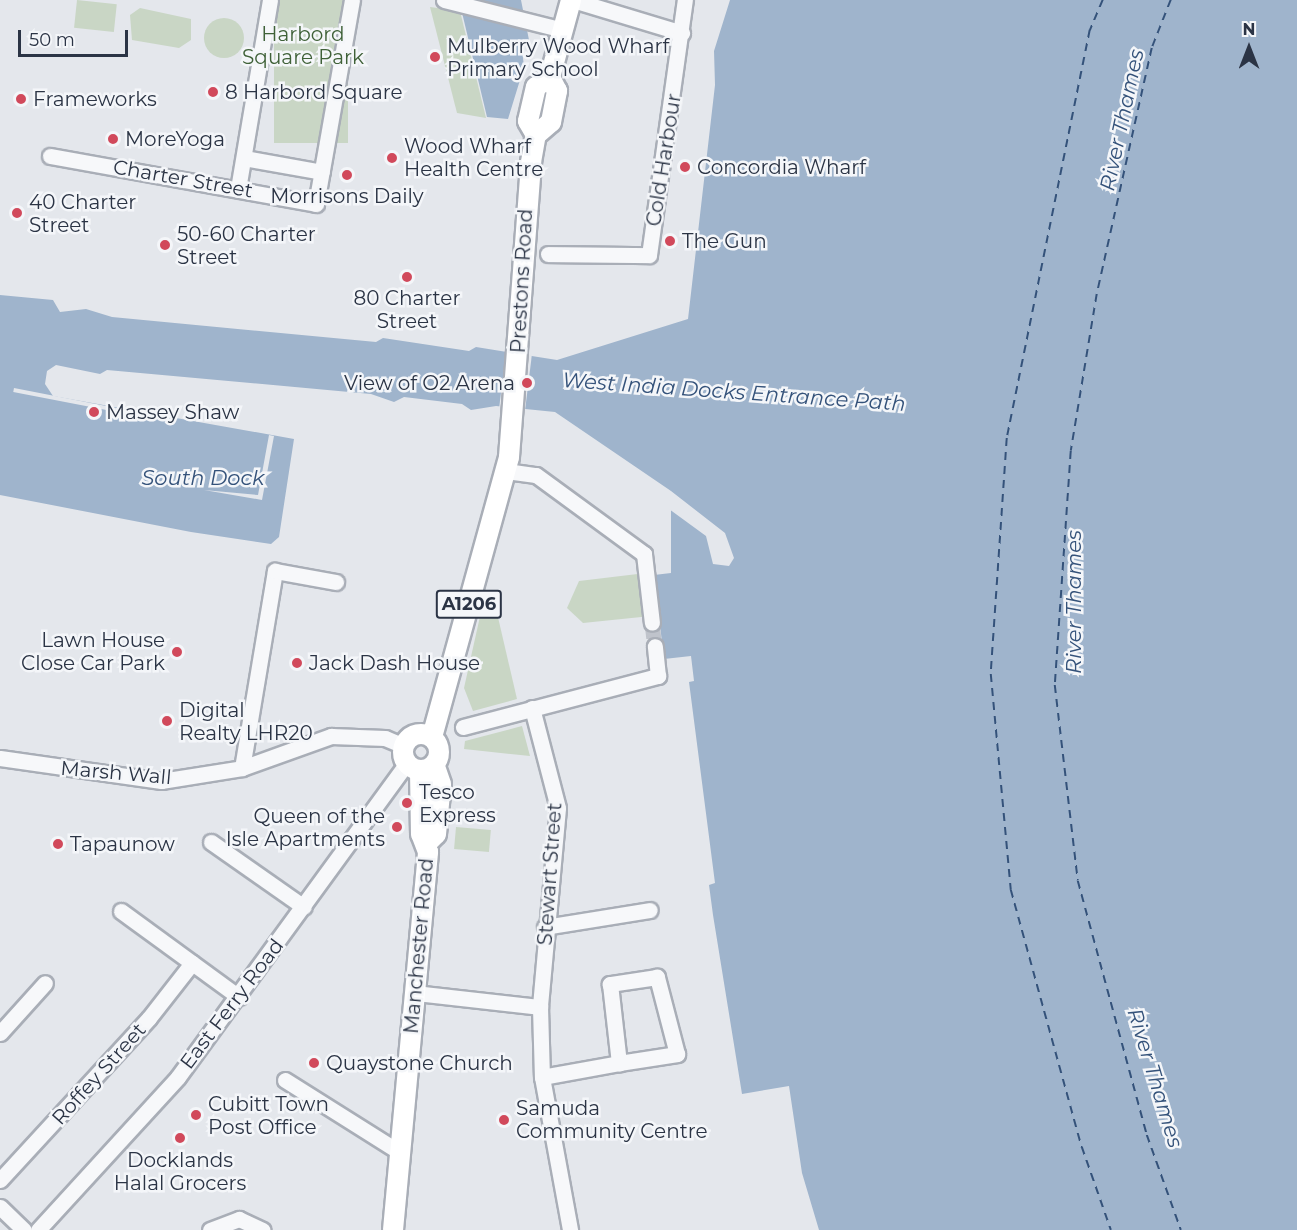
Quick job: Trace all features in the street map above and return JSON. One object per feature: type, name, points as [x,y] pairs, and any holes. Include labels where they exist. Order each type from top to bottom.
[{"type":"main road","name":"Prestons Road","points":[[506,471],[519,348],[536,135],[528,122],[536,87],[550,77],[572,0]]},
{"type":"main road","name":"A1206","points":[[416,761],[439,750],[432,737],[506,471]]},
{"type":"main road","points":[[416,761],[415,735],[432,737]]},
{"type":"main road","name":"Manchester Road","points":[[393,1230],[428,842],[436,834],[441,784],[416,761]]},
{"type":"street","points":[[238,189],[270,0]]},
{"type":"street","points":[[244,158],[322,172],[352,0]]},
{"type":"street","points":[[444,0],[459,6],[563,30]]},
{"type":"street","points":[[572,0],[682,33]]},
{"type":"street","name":"Cold Harbour","points":[[548,254],[649,255],[685,0]]},
{"type":"street","name":"Charter Street","points":[[50,156],[316,204],[322,172]]},
{"type":"street","points":[[506,471],[536,475],[644,554],[652,623]]},
{"type":"street","points":[[242,768],[275,571],[336,582]]},
{"type":"street","points":[[463,727],[658,676],[655,646]]},
{"type":"street","name":"Stewart Street","points":[[532,708],[558,808],[545,927],[540,1007],[542,1077],[570,1230]]},
{"type":"street","name":"Marsh Wall","points":[[0,758],[161,780],[242,768],[331,736],[378,737],[416,761]]},
{"type":"street","name":"East Ferry Road","points":[[38,1230],[148,1112],[239,997],[304,907],[416,761]]},
{"type":"street","points":[[211,842],[304,907]]},
{"type":"street","points":[[545,927],[650,910]]},
{"type":"street","points":[[121,911],[239,997]]},
{"type":"street","name":"Roffey Street","points":[[0,1180],[149,1018],[192,963]]},
{"type":"street","points":[[542,1077],[619,1064],[677,1054],[657,977],[610,984],[619,1064]]},
{"type":"street","points":[[0,1033],[45,983]]},
{"type":"street","points":[[415,993],[540,1007]]},
{"type":"street","points":[[285,1080],[401,1153]]},
{"type":"street","points":[[0,1207],[24,1230]]},
{"type":"street","points":[[210,1230],[239,1219],[263,1230]]},
{"type":"green space","points":[[77,0],[117,4],[114,32],[74,28]]},
{"type":"green space","name":"Harbord Square Park","points":[[274,0],[348,0],[348,143],[274,143]]},
{"type":"green space","points":[[430,7],[460,11],[486,118],[457,113]]},
{"type":"green space","points":[[140,8],[191,19],[191,40],[179,48],[132,40],[130,15]]},
{"type":"green space","points":[[224,18],[238,24],[244,38],[238,52],[224,58],[210,52],[204,38],[210,24]]},
{"type":"green space","points":[[646,573],[651,616],[583,623],[567,608],[579,581]]},
{"type":"green space","points":[[481,612],[497,613],[517,699],[473,711],[464,688]]},
{"type":"green space","points":[[522,726],[530,756],[464,749],[465,741]]},
{"type":"green space","points":[[456,827],[491,830],[489,852],[454,849]]},
{"type":"water","points":[[459,0],[521,0],[529,40],[521,40],[524,67],[508,119],[487,117]]},
{"type":"water","points":[[730,0],[1297,0],[1297,1230],[819,1230],[802,1173],[789,1086],[742,1094],[709,885],[715,883],[689,682],[694,681],[691,656],[664,659],[654,575],[671,573],[671,491],[555,412],[496,406],[471,410],[462,404],[404,397],[394,402],[371,394],[107,370],[100,374],[56,365],[47,371],[45,384],[53,396],[294,439],[279,537],[271,544],[191,532],[0,495],[0,295],[53,300],[60,312],[86,309],[112,317],[376,342],[383,338],[469,351],[476,347],[557,360],[688,319],[715,85],[714,51]]},
{"type":"pier","points":[[506,352],[532,355],[525,413],[499,410]]},
{"type":"pier","points":[[14,388],[132,411],[131,415],[13,392]]},
{"type":"pier","points":[[269,435],[274,436],[262,500],[204,490],[258,495]]},
{"type":"pier","points":[[671,491],[725,533],[734,558],[729,566],[713,564],[706,536],[669,509]]},
{"type":"ferry route","points":[[1103,0],[1090,30],[1007,438],[991,674],[1011,890],[1082,1147],[1111,1230]]},
{"type":"ferry route","points":[[1171,0],[1152,48],[1097,294],[1071,451],[1055,685],[1078,881],[1147,1135],[1181,1230]]},
{"type":"tunnel","points":[[652,623],[655,646]]},
{"type":"place","name":"Mulberry Wood Wharf Primary School","points":[[435,57]]},
{"type":"place","name":"8 Harbord Square","points":[[213,92]]},
{"type":"place","name":"Frameworks","points":[[21,99]]},
{"type":"place","name":"MoreYoga","points":[[113,139]]},
{"type":"place","name":"Wood Wharf Health Centre","points":[[392,158]]},
{"type":"place","name":"Concordia Wharf","points":[[685,167]]},
{"type":"place","name":"Morrisons Daily","points":[[347,175]]},
{"type":"place","name":"40 Charter Street","points":[[17,213]]},
{"type":"place","name":"The Gun","points":[[670,241]]},
{"type":"place","name":"50-60 Charter Street","points":[[165,245]]},
{"type":"place","name":"80 Charter Street","points":[[407,277]]},
{"type":"place","name":"View of O2 Arena","points":[[527,383]]},
{"type":"place","name":"Massey Shaw","points":[[94,412]]},
{"type":"place","name":"Lawn House Close Car Park","points":[[177,652]]},
{"type":"place","name":"Jack Dash House","points":[[297,663]]},
{"type":"place","name":"Digital Realty LHR20","points":[[167,721]]},
{"type":"place","name":"Tesco Express","points":[[407,803]]},
{"type":"place","name":"Queen of the Isle Apartments","points":[[397,827]]},
{"type":"place","name":"Tapaunow","points":[[58,844]]},
{"type":"place","name":"Quaystone Church","points":[[314,1063]]},
{"type":"place","name":"Cubitt Town Post Office","points":[[196,1115]]},
{"type":"place","name":"Samuda Community Centre","points":[[504,1120]]},
{"type":"place","name":"Docklands Halal Grocers","points":[[180,1138]]},
{"type":"water label","name":"River Thames","points":[[1122,120]]},
{"type":"water label","name":"West India Docks Entrance Path","points":[[734,392]]},
{"type":"water label","name":"South Dock","points":[[203,478]]},
{"type":"water label","name":"River Thames","points":[[1074,602]]},
{"type":"water label","name":"River Thames","points":[[1155,1078]]}]
